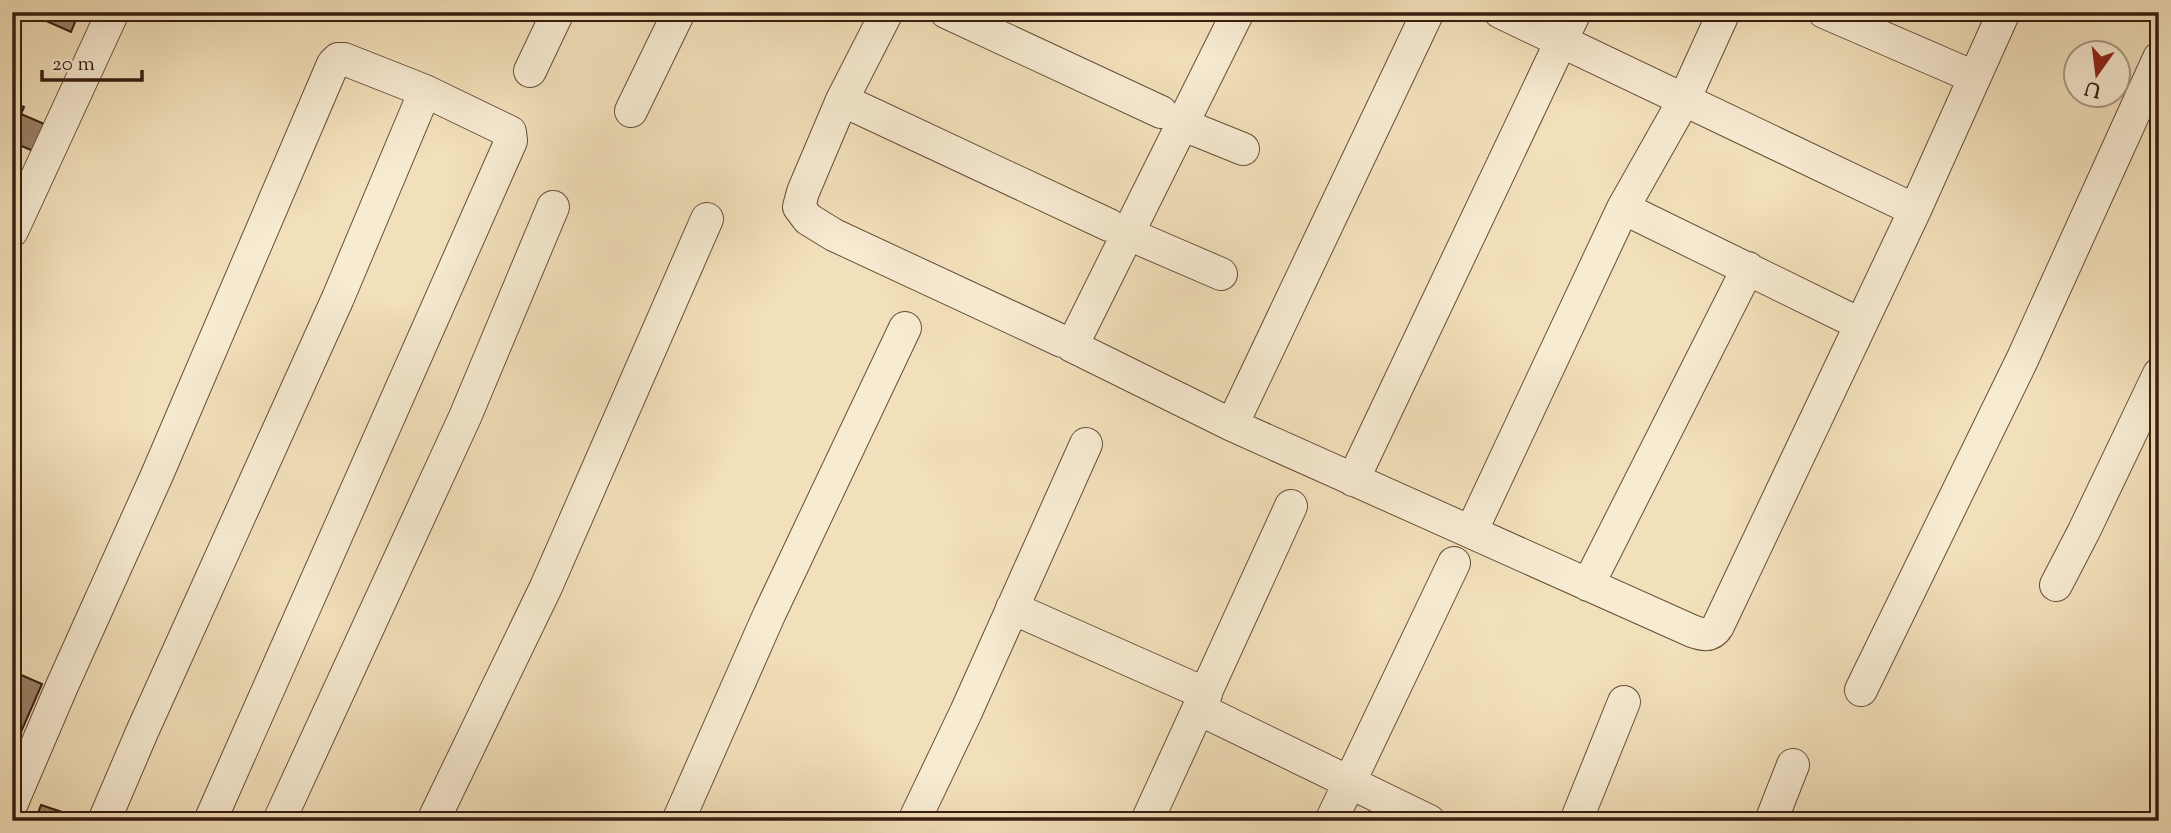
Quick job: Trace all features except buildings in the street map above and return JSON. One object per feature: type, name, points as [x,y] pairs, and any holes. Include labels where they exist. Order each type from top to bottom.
[{"type":"street","points":[[12,231],[113,12]]},
{"type":"street","points":[[530,71],[558,12]]},
{"type":"street","points":[[631,111],[679,12]]},
{"type":"street","points":[[887,12],[842,100],[799,207],[808,219],[834,235],[1062,341]]},
{"type":"street","points":[[946,12],[1243,149]]},
{"type":"street","points":[[1238,12],[1171,118],[1118,229],[1072,346],[1232,425],[1701,635],[1709,635],[1715,630],[1915,209],[2004,12]]},
{"type":"street","points":[[1232,425],[1428,12]]},
{"type":"street","points":[[1500,12],[1915,209]]},
{"type":"street","points":[[1353,480],[1575,12]]},
{"type":"street","points":[[1471,532],[1623,208],[1684,100],[1724,12]]},
{"type":"street","points":[[1824,12],[1974,77]]},
{"type":"street","points":[[1861,690],[2022,360],[2159,58]]},
{"type":"street","points":[[12,803],[163,462],[332,64],[338,59],[344,59],[425,92],[510,132],[510,141],[210,821]]},
{"type":"street","points":[[104,821],[338,298],[425,92]]},
{"type":"street","points":[[842,100],[1221,274]]},
{"type":"street","points":[[279,821],[465,417],[553,207]]},
{"type":"street","points":[[1623,208],[1860,324]]},
{"type":"street","points":[[433,821],[546,587],[707,219]]},
{"type":"street","points":[[1588,585],[1748,268]]},
{"type":"street","points":[[678,821],[775,603],[905,328]]},
{"type":"street","points":[[2056,584],[2159,374]]},
{"type":"street","points":[[914,821],[1086,444]]},
{"type":"street","points":[[1147,821],[1291,506]]},
{"type":"street","points":[[1331,821],[1454,563]]},
{"type":"street","points":[[1012,608],[1202,701],[1350,782],[1429,821]]},
{"type":"street","points":[[1576,821],[1623,702]]},
{"type":"street","points":[[1771,821],[1793,765]]}]
